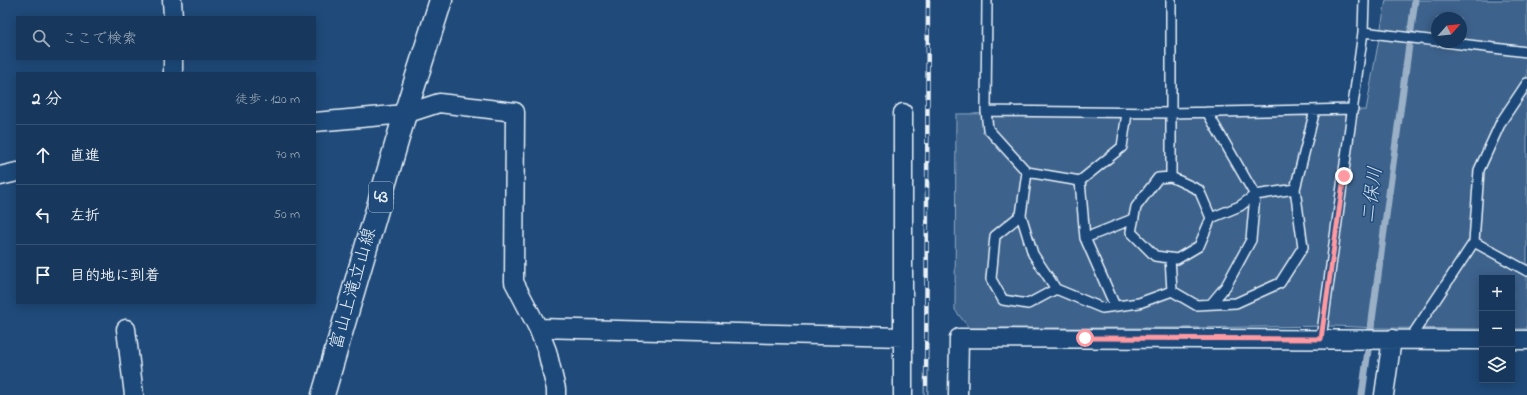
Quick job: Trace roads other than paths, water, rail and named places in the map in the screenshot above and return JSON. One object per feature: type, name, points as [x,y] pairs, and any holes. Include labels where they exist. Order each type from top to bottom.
[{"type":"main road","name":"富山上滝立山線","points":[[323,395],[405,114],[441,0]]},
{"type":"street","points":[[172,0],[173,16]]},
{"type":"street","points":[[173,60],[173,72]]},
{"type":"street","points":[[316,122],[405,114],[439,103],[515,112],[514,282],[538,328],[547,351],[556,389],[556,395]]},
{"type":"street","points":[[902,395],[903,112]]},
{"type":"street","points":[[0,176],[16,172]]},
{"type":"street","points":[[126,328],[134,395]]},
{"type":"street","points":[[538,328],[903,337]]},
{"type":"street","points":[[958,395],[959,338],[1479,340]]},
{"type":"street","points":[[1384,395],[1401,340]]},
{"type":"street","points":[[1515,340],[1527,340]]},
{"type":"lane","points":[[987,0],[986,111],[988,129],[1027,172],[1080,181],[1122,147],[1127,113]]},
{"type":"lane","points":[[1171,0],[1171,177]]},
{"type":"lane","points":[[1321,339],[1363,32],[1364,0]]},
{"type":"lane","points":[[1363,32],[1431,40]]},
{"type":"lane","points":[[1467,45],[1527,52]]},
{"type":"lane","points":[[1401,340],[1474,242],[1479,170],[1501,122],[1527,83]]},
{"type":"lane","points":[[986,111],[1171,113],[1353,109]]},
{"type":"lane","points":[[1172,291],[1196,305],[1236,304],[1280,283],[1303,247],[1295,189],[1315,110]]},
{"type":"lane","points":[[1208,112],[1255,195],[1251,240],[1226,286],[1211,304]]},
{"type":"lane","points":[[1027,172],[1020,215],[1033,254],[1056,290],[1102,308],[1139,303],[1172,291]]},
{"type":"lane","points":[[1211,218],[1198,190],[1171,177],[1158,178],[1136,207],[1131,232],[1155,256],[1177,259],[1199,246],[1211,218],[1240,206],[1255,195],[1295,189]]},
{"type":"lane","points":[[1080,181],[1085,238],[1115,306]]},
{"type":"lane","points":[[1020,215],[995,236],[991,278],[1003,300],[1028,304],[1056,290]]},
{"type":"lane","points":[[1085,238],[1133,219]]},
{"type":"lane","points":[[1474,242],[1527,271]]},
{"type":"lane","points":[[1170,258],[1172,291]]},
{"type":"waterway","name":"二保川","points":[[1362,395],[1415,0]]},
{"type":"railway","points":[[926,395],[928,0]]}]
